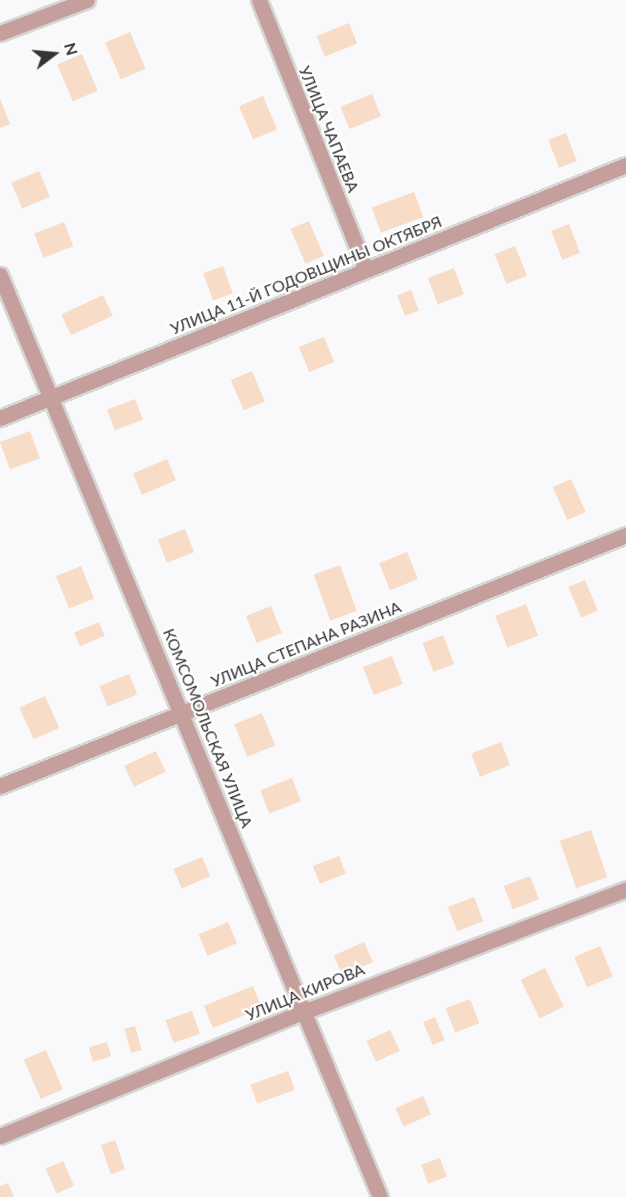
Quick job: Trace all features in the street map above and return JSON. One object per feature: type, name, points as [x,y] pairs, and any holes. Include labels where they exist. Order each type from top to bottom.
[{"type":"street","points":[[0,33],[87,0]]},
{"type":"street","name":"УЛИЦА ЧАПАЕВА","points":[[259,0],[366,270]]},
{"type":"street","name":"УЛИЦА 11-Й ГОДОВЩИНЫ ОКТЯБРЯ","points":[[0,418],[626,165]]},
{"type":"street","name":"КОМСОМОЛЬСКАЯ УЛИЦА","points":[[0,275],[183,713],[380,1197]]},
{"type":"street","name":"УЛИЦА СТЕПАНА РАЗИНА","points":[[0,786],[626,535]]},
{"type":"street","name":"УЛИЦА КИРОВА","points":[[0,1136],[303,1012],[626,888]]},
{"type":"building","points":[[349,23],[357,43],[325,57],[317,36]]},
{"type":"building","points":[[130,32],[146,69],[121,79],[105,43]]},
{"type":"building","points":[[82,54],[98,91],[73,101],[57,65]]},
{"type":"building","points":[[372,94],[381,116],[349,129],[340,107]]},
{"type":"building","points":[[263,96],[277,129],[253,139],[239,106]]},
{"type":"building","points":[[0,99],[10,124],[0,128]]},
{"type":"building","points":[[566,133],[577,161],[559,168],[548,140]]},
{"type":"building","points":[[39,171],[50,197],[22,208],[11,183]]},
{"type":"building","points":[[414,192],[423,217],[381,233],[372,207]]},
{"type":"building","points":[[309,221],[324,256],[305,264],[291,229]]},
{"type":"building","points":[[64,222],[73,246],[43,258],[34,233]]},
{"type":"building","points":[[569,224],[580,253],[562,260],[551,231]]},
{"type":"building","points":[[515,246],[527,276],[507,284],[495,254]]},
{"type":"building","points":[[223,266],[233,293],[213,300],[203,273]]},
{"type":"building","points":[[454,268],[464,294],[438,304],[428,278]]},
{"type":"building","points":[[411,290],[419,311],[405,316],[397,295]]},
{"type":"building","points":[[103,295],[113,316],[71,335],[61,314]]},
{"type":"building","points":[[324,337],[334,362],[309,372],[299,347]]},
{"type":"building","points":[[252,371],[265,401],[244,410],[231,380]]},
{"type":"building","points":[[135,399],[143,420],[115,430],[107,410]]},
{"type":"building","points":[[30,431],[40,458],[10,469],[0,442]]},
{"type":"building","points":[[167,459],[176,480],[142,495],[133,473]]},
{"type":"building","points":[[571,479],[586,512],[567,520],[553,487]]},
{"type":"building","points":[[185,529],[194,552],[167,563],[158,539]]},
{"type":"building","points":[[407,552],[418,579],[390,590],[379,563]]},
{"type":"building","points":[[340,565],[357,611],[330,621],[314,575]]},
{"type":"building","points":[[81,566],[94,598],[69,609],[56,576]]},
{"type":"building","points":[[585,580],[598,610],[581,617],[568,587]]},
{"type":"building","points":[[526,604],[538,636],[507,648],[495,616]]},
{"type":"building","points":[[271,606],[282,633],[257,643],[246,616]]},
{"type":"building","points":[[99,622],[105,636],[80,646],[74,633]]},
{"type":"building","points":[[443,635],[454,664],[434,672],[422,643]]},
{"type":"building","points":[[392,656],[403,684],[374,695],[363,667]]},
{"type":"building","points":[[129,674],[137,694],[108,706],[99,686]]},
{"type":"building","points":[[45,696],[59,728],[34,739],[19,707]]},
{"type":"building","points":[[262,713],[275,745],[247,757],[234,724]]},
{"type":"building","points":[[501,742],[510,765],[480,777],[471,753]]},
{"type":"building","points":[[156,751],[166,772],[134,787],[124,766]]},
{"type":"building","points":[[292,778],[301,801],[269,814],[260,790]]},
{"type":"building","points":[[591,830],[607,877],[576,888],[560,841]]},
{"type":"building","points":[[339,856],[346,874],[320,884],[313,866]]},
{"type":"building","points":[[202,857],[210,876],[182,888],[173,869]]},
{"type":"building","points":[[530,876],[539,899],[513,909],[504,886]]},
{"type":"building","points":[[474,897],[483,921],[457,931],[448,907]]},
{"type":"building","points":[[228,922],[237,943],[208,956],[199,935]]},
{"type":"building","points":[[364,942],[373,962],[343,976],[334,955]]},
{"type":"building","points":[[600,946],[613,976],[587,987],[574,957]]},
{"type":"building","points":[[545,968],[564,1007],[540,1018],[521,980]]},
{"type":"building","points":[[253,986],[262,1008],[213,1028],[204,1006]]},
{"type":"building","points":[[470,999],[479,1023],[455,1033],[446,1008]]},
{"type":"building","points":[[192,1011],[200,1034],[173,1043],[166,1020]]},
{"type":"building","points":[[435,1017],[445,1040],[433,1045],[423,1022]]},
{"type":"building","points":[[135,1026],[142,1050],[131,1053],[124,1029]]},
{"type":"building","points":[[390,1030],[400,1051],[376,1062],[366,1041]]},
{"type":"building","points":[[107,1042],[111,1056],[93,1062],[89,1047]]},
{"type":"building","points":[[46,1050],[63,1090],[41,1099],[24,1059]]},
{"type":"building","points":[[288,1071],[295,1090],[257,1103],[250,1085]]},
{"type":"building","points":[[423,1096],[431,1114],[404,1126],[396,1108]]},
{"type":"building","points":[[115,1140],[125,1169],[111,1174],[101,1145]]},
{"type":"building","points":[[440,1158],[447,1177],[428,1184],[421,1165]]},
{"type":"building","points":[[63,1161],[74,1186],[57,1193],[46,1169]]},
{"type":"building","points":[[8,1183],[14,1197],[0,1197],[0,1186]]}]
